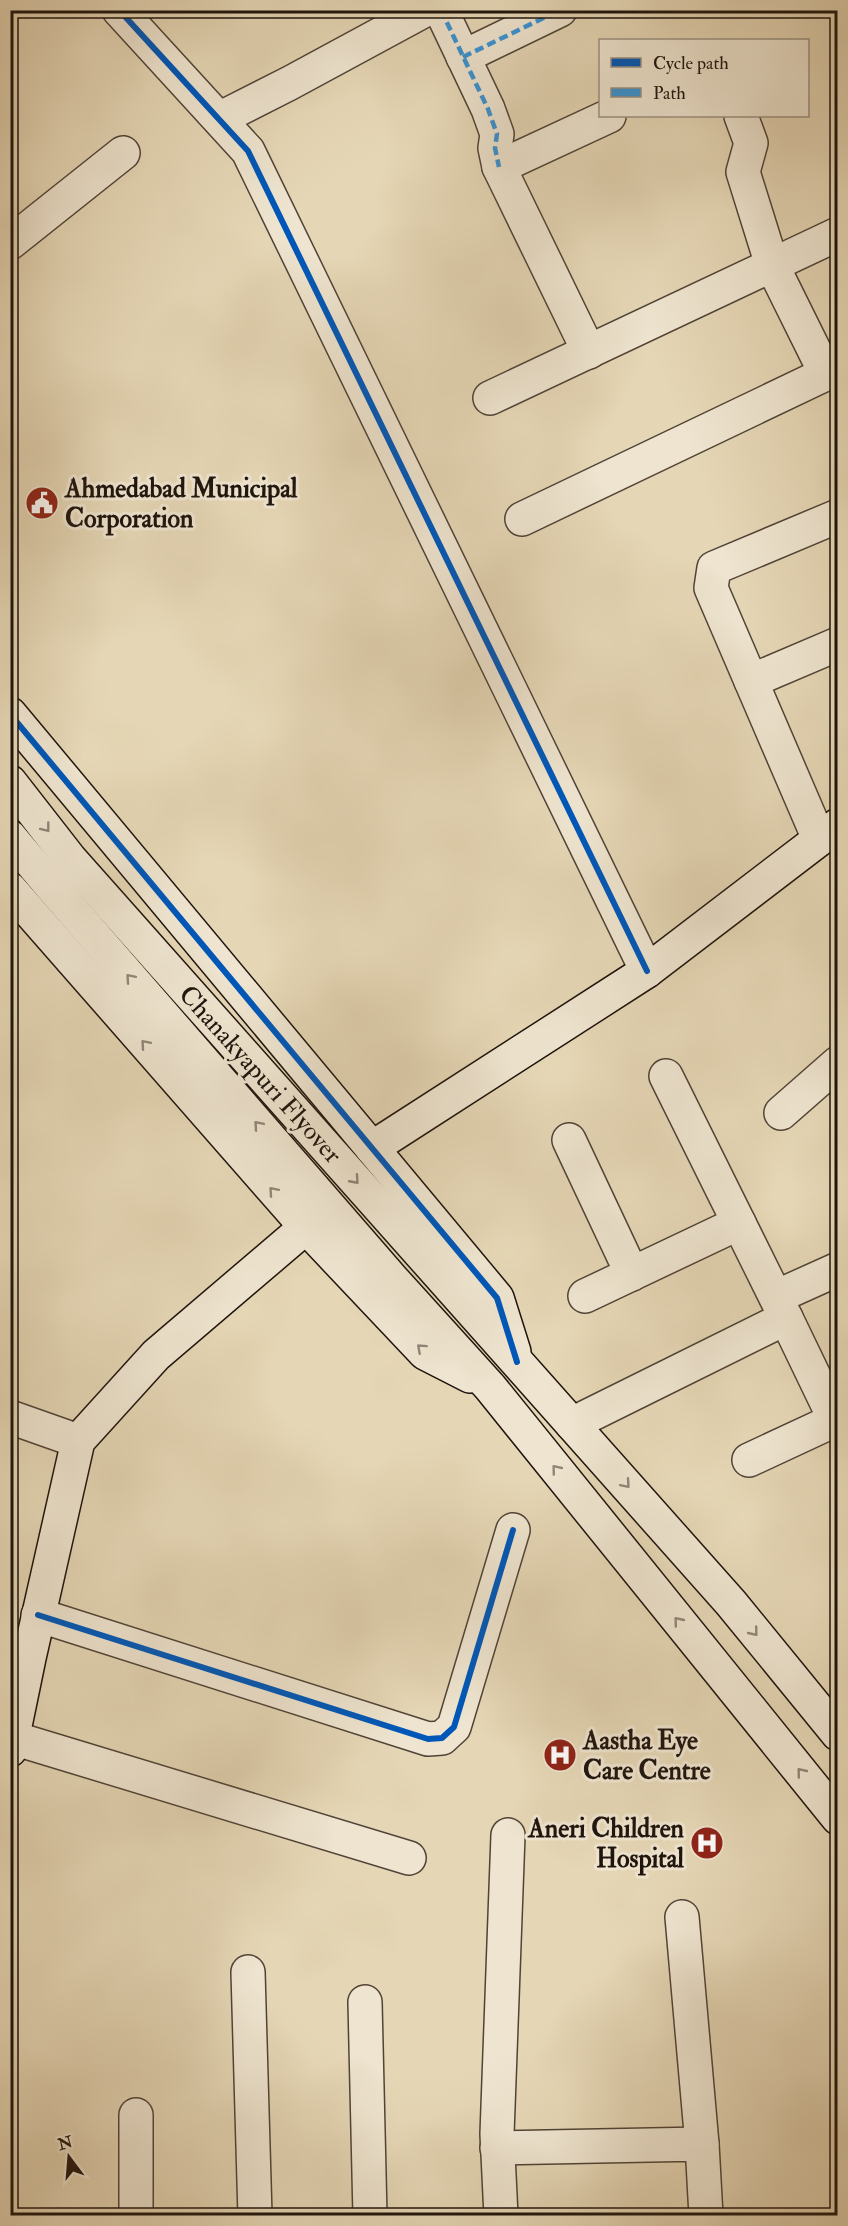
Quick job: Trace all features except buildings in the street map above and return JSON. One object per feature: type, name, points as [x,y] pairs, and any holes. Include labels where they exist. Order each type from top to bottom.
[{"type":"street","points":[[119,10],[248,151],[647,971]]},
{"type":"street","points":[[219,119],[290,84],[424,10]]},
{"type":"street","points":[[441,10],[488,109],[497,134],[495,148],[499,167],[589,352]]},
{"type":"street","points":[[463,57],[560,10]]},
{"type":"street","points":[[499,167],[607,117]]},
{"type":"street","points":[[522,519],[832,371],[772,265],[742,172],[751,143],[741,117]]},
{"type":"street","points":[[10,243],[123,153]]},
{"type":"street","points":[[490,398],[837,234]]},
{"type":"street","points":[[372,1148],[647,971],[828,832],[751,681],[711,588],[714,568],[837,516]]},
{"type":"street","points":[[751,681],[837,644]]},
{"type":"street","points":[[10,714],[497,1298],[517,1362]]},
{"type":"street","name":"Chanakyapuri Flyover","points":[[10,782],[70,859],[731,1604],[837,1734]]},
{"type":"street","name":"Chanakyapuri Flyover","points":[[10,837],[393,1280],[490,1387],[837,1818]]},
{"type":"street","points":[[10,889],[306,1227],[425,1353],[490,1387]]},
{"type":"street","points":[[781,1113],[837,1063]]},
{"type":"street","points":[[666,1076],[836,1423],[749,1460]]},
{"type":"street","points":[[569,1140],[632,1274]]},
{"type":"street","points":[[585,1296],[739,1223]]},
{"type":"street","points":[[306,1227],[156,1355],[78,1441],[39,1615],[20,1662],[12,1744],[409,1858]]},
{"type":"street","points":[[572,1424],[781,1307],[836,1270],[837,1273]]},
{"type":"street","points":[[10,1417],[78,1441]]},
{"type":"street","points":[[39,1615],[428,1739],[442,1738],[454,1726],[513,1530]]},
{"type":"street","points":[[501,2216],[497,2148],[500,1999],[508,1835]]},
{"type":"street","points":[[682,1917],[706,2216]]},
{"type":"street","points":[[248,1972],[255,2216]]},
{"type":"street","points":[[365,2002],[369,2216]]},
{"type":"street","points":[[136,2115],[136,2216]]},
{"type":"street","points":[[497,2148],[702,2145]]},
{"type":"marked path","points":[[441,10],[488,109],[497,134],[495,148],[499,167]]},
{"type":"marked path","points":[[463,57],[560,10]]},
{"type":"cycle path","points":[[119,10],[248,151],[647,971]]},
{"type":"cycle path","points":[[10,714],[497,1298],[517,1362]]},
{"type":"cycle path","points":[[38,1615],[428,1739],[442,1738],[454,1727],[513,1530]]},
{"type":"place","name":"Ahmedabad Municipal Corporation","points":[[42,503]]},
{"type":"place","name":"Aastha Eye Care Centre","points":[[560,1755]]},
{"type":"place","name":"Aneri Children Hospital","points":[[707,1843]]}]
